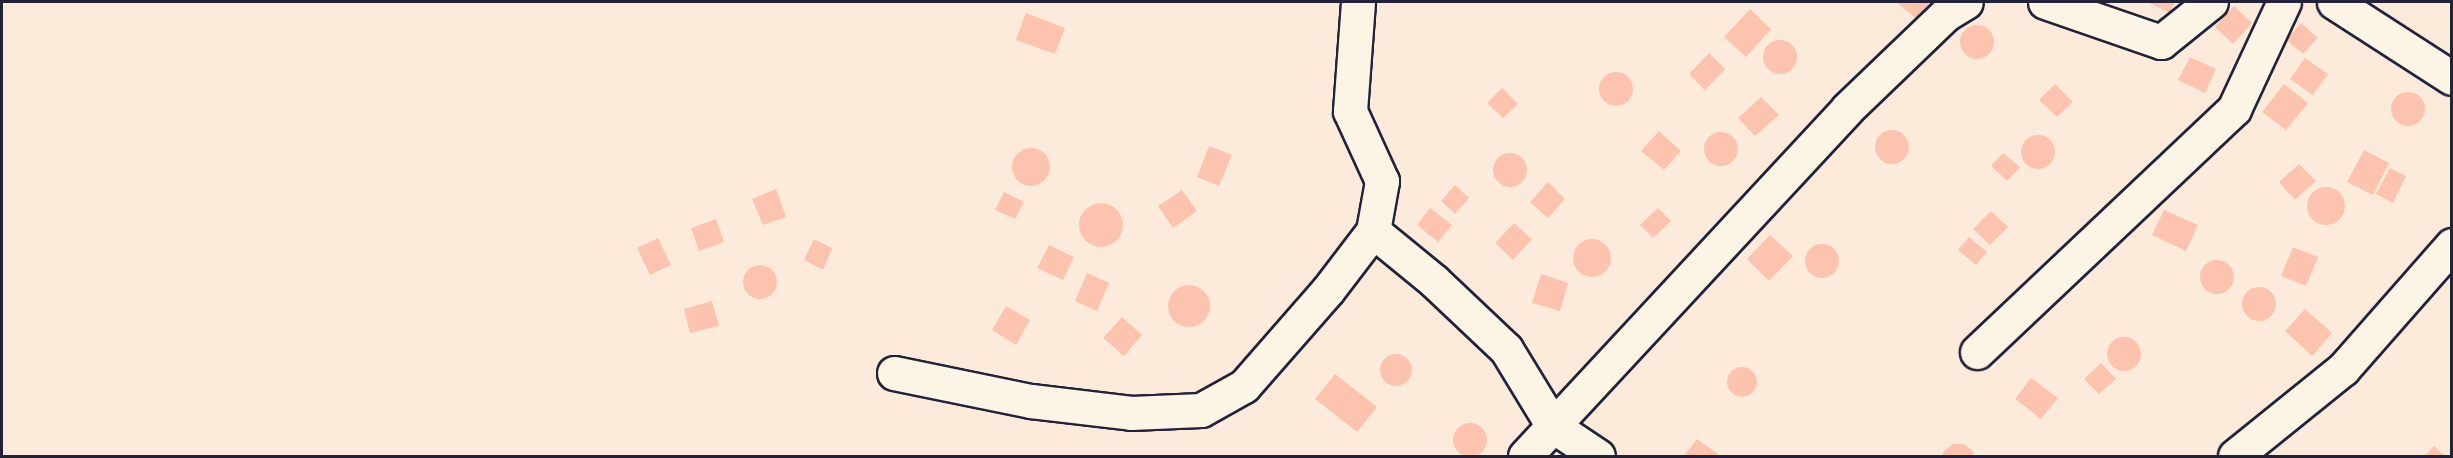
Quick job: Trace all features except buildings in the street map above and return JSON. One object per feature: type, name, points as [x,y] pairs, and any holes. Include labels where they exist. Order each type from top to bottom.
[{"type":"street","points":[[894,373],[1042,402],[1131,412],[1201,410],[1244,386],[1328,290],[1373,231],[1382,181],[1350,111],[1358,2]]},
{"type":"street","points":[[1525,456],[1551,441],[1847,109],[1946,14],[1966,2]]},
{"type":"street","points":[[2045,2],[2161,42],[2211,2]]},
{"type":"street","points":[[1977,352],[2162,180],[2234,108],[2284,2]]},
{"type":"street","points":[[2334,2],[2451,78]]},
{"type":"street","points":[[1373,231],[1434,281],[1506,349],[1551,441],[1598,456]]},
{"type":"street","points":[[2235,456],[2343,369],[2451,245]]}]
